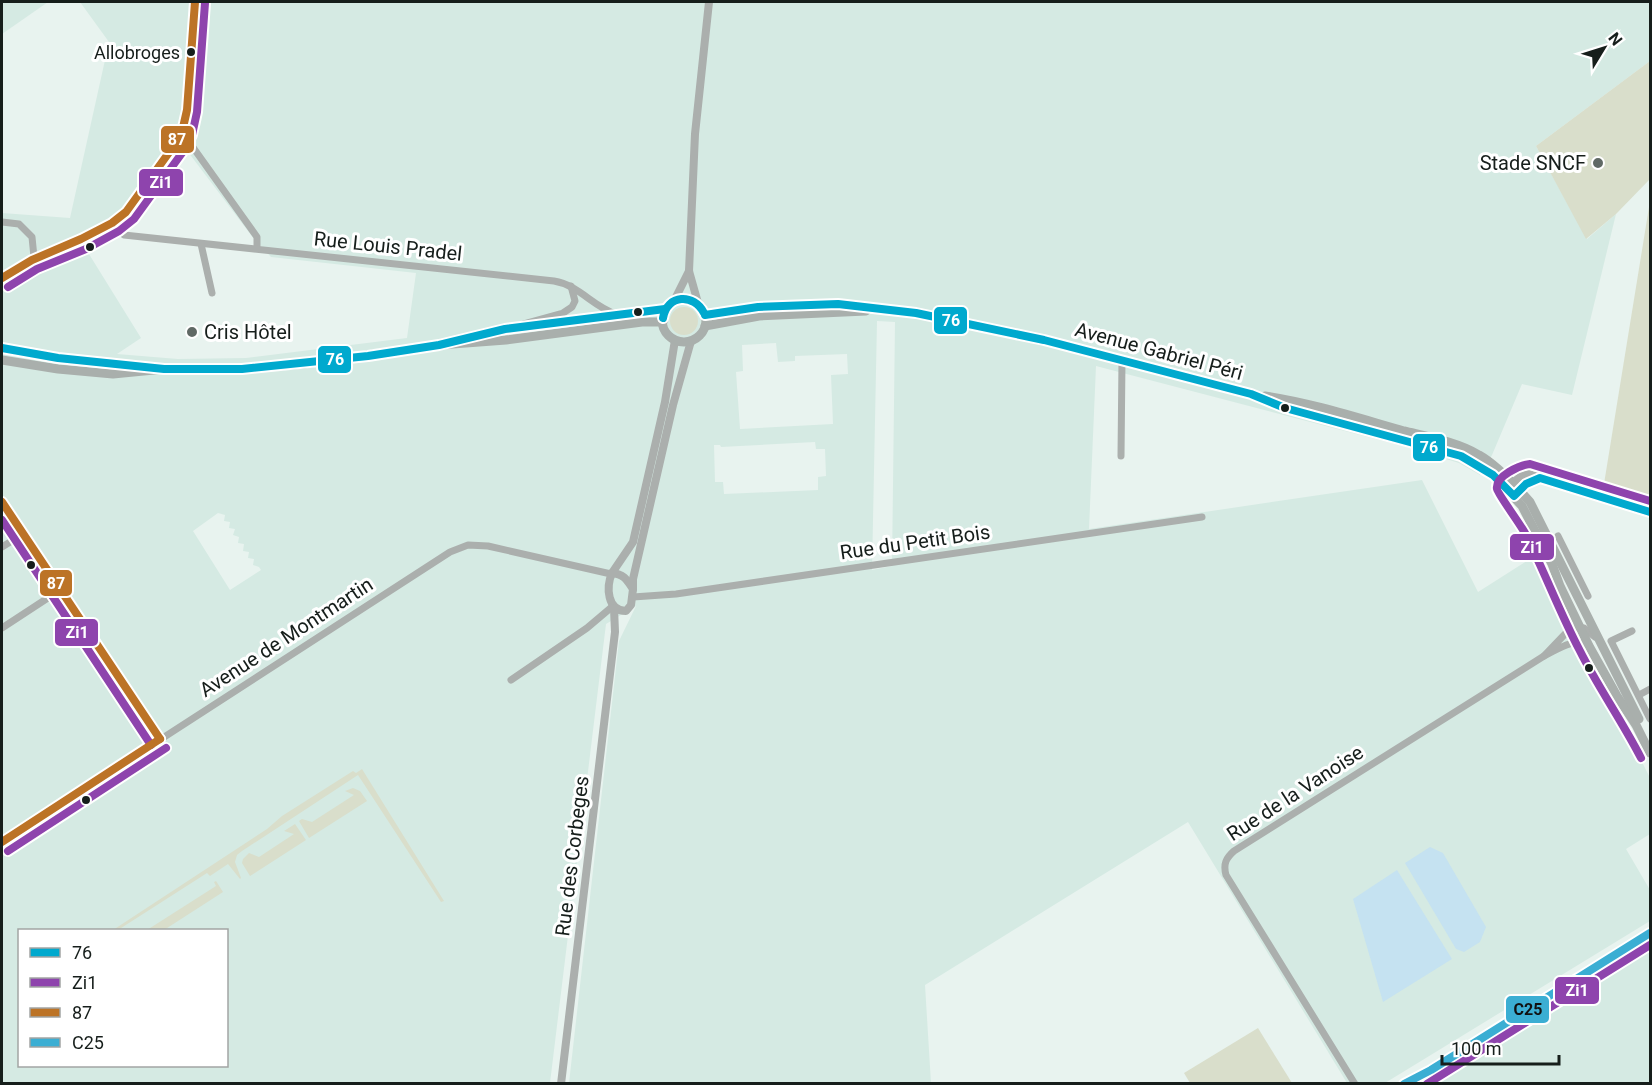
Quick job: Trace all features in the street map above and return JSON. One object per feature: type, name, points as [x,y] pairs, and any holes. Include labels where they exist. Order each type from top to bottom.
[{"type":"main road","points":[[686,299],[698,303],[705,315],[705,326],[699,336],[691,341],[675,340],[666,333],[663,322],[666,309],[674,301],[686,299]]},
{"type":"main road","name":"Avenue Gabriel Péri","points":[[705,315],[758,307],[838,304],[960,322],[1122,360],[1251,394],[1285,408],[1374,428],[1466,458],[1509,485],[1517,493]]},
{"type":"main road","points":[[439,345],[505,328],[666,309]]},
{"type":"main road","name":"Avenue Gabriel Péri","points":[[705,326],[759,316],[883,309]]},
{"type":"main road","points":[[2,360],[58,369],[113,374],[164,369],[242,369],[303,364],[439,345],[506,340],[642,322],[663,322]]},
{"type":"main road","points":[[2,348],[58,358],[164,369]]},
{"type":"main road","points":[[1517,493],[1530,502],[1569,569],[1594,644],[1617,696],[1636,725],[1650,753]]},
{"type":"main road","points":[[1517,493],[1581,627],[1614,673],[1650,742]]},
{"type":"street","points":[[2,278],[34,257],[110,225],[126,212],[173,147],[182,132],[187,110],[195,2]]},
{"type":"street","points":[[698,303],[689,271],[695,134],[709,2]]},
{"type":"street","points":[[182,132],[257,237],[257,248]]},
{"type":"street","points":[[2,222],[19,224],[32,237],[34,257]]},
{"type":"street","name":"Rue Louis Pradel","points":[[110,225],[124,235],[554,280],[571,286],[604,310],[619,315]]},
{"type":"street","points":[[201,244],[212,293]]},
{"type":"street","points":[[674,301],[689,271]]},
{"type":"street","points":[[505,328],[568,310],[575,301],[571,286]]},
{"type":"street","points":[[611,574],[633,542],[665,402],[675,340]]},
{"type":"street","name":"Rue des Corbeges","points":[[615,632],[631,605],[633,579],[670,416],[691,341]]},
{"type":"street","points":[[1121,456],[1122,360]]},
{"type":"street","points":[[1509,485],[1521,476],[1529,474],[1650,512]]},
{"type":"street","points":[[1517,493],[1527,484],[1540,478]]},
{"type":"street","points":[[2,502],[160,739]]},
{"type":"street","name":"Rue du Petit Bois","points":[[633,593],[676,594],[1202,517]]},
{"type":"street","points":[[2,547],[23,534]]},
{"type":"street","points":[[1558,536],[1569,569],[1588,596]]},
{"type":"street","name":"Avenue de Montmartin","points":[[2,842],[440,558],[468,545],[488,546],[611,574]]},
{"type":"street","points":[[611,574],[620,574],[626,579],[633,593]]},
{"type":"street","name":"Rue des Corbeges","points":[[561,1083],[615,632],[609,590],[611,574]]},
{"type":"street","points":[[2,628],[60,590]]},
{"type":"street","points":[[511,680],[587,628],[613,607],[619,611],[626,611]]},
{"type":"street","name":"Rue de la Vanoise","points":[[1544,656],[1566,633],[1576,627],[1581,627]]},
{"type":"street","points":[[1632,631],[1611,641],[1650,719]]},
{"type":"street","name":"Rue de la Vanoise","points":[[1355,1083],[1226,875],[1224,866],[1227,857],[1544,656],[1565,644],[1578,642],[1594,644]]},
{"type":"street","points":[[1614,673],[1625,669]]},
{"type":"street","points":[[1639,695],[1650,689]]},
{"type":"street","points":[[1414,1083],[1431,1070],[1650,933]]},
{"type":"street","points":[[1403,1083],[1431,1070]]},
{"type":"shaded area","points":[[2,2],[48,2],[2,34]]},
{"type":"shaded area","points":[[80,2],[1650,2],[1650,61],[1536,146],[1587,239],[1616,214],[1572,395],[1522,384],[1492,455],[1480,475],[1459,463],[1414,449],[1096,366],[1089,529],[1422,480],[1478,592],[1538,554],[1650,778],[1650,834],[1626,849],[1650,890],[1650,921],[1385,1083],[1347,1083],[1188,822],[925,985],[931,1083],[569,1083],[619,641],[636,606],[606,624],[550,1083],[2,1083],[2,213],[70,218],[109,42]],"holes":[[[182,144],[254,239],[271,257],[416,273],[407,338],[246,358],[178,359],[117,354],[141,338],[84,246],[101,238],[122,222]],[[877,321],[895,322],[892,566],[872,570]],[[776,343],[778,362],[795,361],[795,356],[847,354],[848,374],[831,375],[833,424],[740,429],[736,372],[743,371],[742,345]],[[815,442],[816,449],[825,449],[826,476],[818,477],[818,490],[724,494],[723,482],[715,482],[714,445],[721,447]],[[218,513],[225,515],[224,521],[230,522],[229,528],[235,529],[233,535],[239,537],[238,543],[244,544],[243,551],[249,552],[248,558],[254,559],[253,565],[261,570],[230,590],[193,531]]]},
{"type":"shaded area","name":"Stade SNCF","points":[[1650,61],[1650,179],[1616,214],[1586,239],[1536,146]]},
{"type":"shaded area","points":[[1650,201],[1650,505],[1603,490]]},
{"type":"shaded area","points":[[684,307],[694,311],[698,321],[694,331],[684,335],[674,331],[670,321],[674,311]]},
{"type":"shaded area","points":[[362,769],[444,901],[441,902],[358,775],[237,855],[235,862],[240,879],[228,864],[210,876],[207,873],[120,929],[115,929],[267,829],[282,816],[353,771],[356,773]]},
{"type":"shaded area","points":[[353,788],[360,791],[367,801],[309,838],[299,821],[302,819],[312,822],[354,795],[345,791]]},
{"type":"shaded area","points":[[295,824],[306,840],[250,876],[242,863],[243,859],[249,853],[259,857],[294,834],[284,831]]},
{"type":"shaded area","points":[[216,881],[223,892],[166,929],[149,929],[216,886],[214,882]]},
{"type":"shaded area","points":[[1650,942],[1650,1083],[1428,1083]]},
{"type":"shaded area","points":[[1258,1028],[1292,1083],[1190,1083],[1184,1073]]},
{"type":"water","points":[[1430,847],[1443,853],[1486,927],[1480,942],[1464,952],[1456,949],[1405,863]]},
{"type":"water","points":[[1397,870],[1452,959],[1383,1002],[1353,899]]},
{"type":"transit line","name":"87","points":[[2,278],[32,260],[112,223],[126,212],[173,147],[182,132],[187,110],[195,2]]},
{"type":"transit line","name":"Zi1","points":[[8,287],[37,269],[86,249],[119,231],[134,219],[182,153],[192,135],[197,112],[205,3]]},
{"type":"transit line","name":"76","points":[[663,318],[670,304],[681,299],[694,302],[704,313]]},
{"type":"transit line","name":"76","points":[[705,315],[758,307],[838,304],[916,313],[1044,340],[1251,394],[1285,408],[1461,456],[1493,475],[1514,496],[1526,484],[1540,478],[1650,512]]},
{"type":"transit line","name":"76","points":[[2,348],[58,358],[164,369],[242,369],[368,356],[439,345],[505,329],[665,309]]},
{"type":"transit line","name":"Zi1","points":[[1641,758],[1587,664],[1526,535],[1498,492],[1497,484],[1509,472],[1530,464],[1650,501]]},
{"type":"transit line","name":"87","points":[[2,502],[160,739]]},
{"type":"transit line","name":"Zi1","points":[[2,520],[151,745]]},
{"type":"transit line","name":"87","points":[[2,842],[160,739]]},
{"type":"transit line","name":"Zi1","points":[[8,851],[166,748]]},
{"type":"transit line","name":"C25","points":[[1404,1084],[1431,1070],[1650,933]]},
{"type":"transit line","name":"Zi1","points":[[1427,1084],[1650,945]]},
{"type":"place","name":"Allobroges","points":[[191,52]]},
{"type":"place","name":"Stade SNCF","points":[[1598,163]]},
{"type":"place","name":"Cris Hôtel","points":[[192,332]]}]
